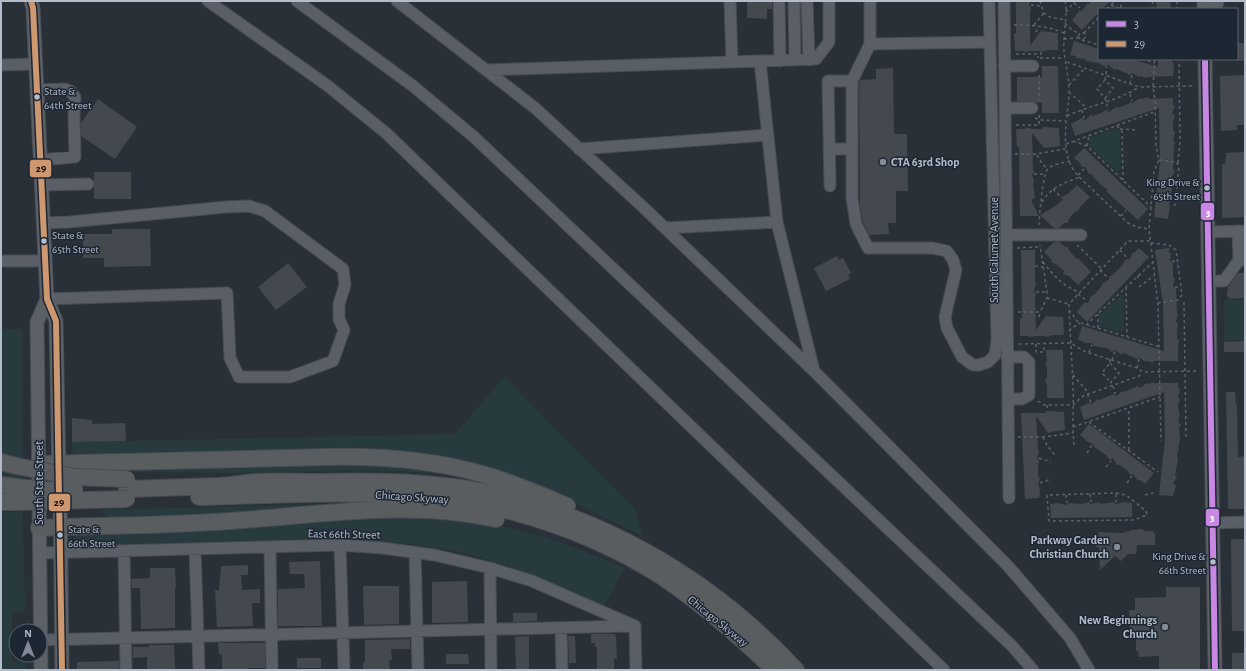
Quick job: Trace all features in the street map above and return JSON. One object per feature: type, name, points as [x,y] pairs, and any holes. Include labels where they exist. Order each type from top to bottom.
[{"type":"highway","points":[[39,464],[365,456],[405,459],[481,474],[514,484],[610,525],[644,550]]},
{"type":"highway","name":"Chicago Skyway","points":[[8,464],[76,477],[127,489],[218,479],[258,482],[356,481],[413,483],[460,488],[501,496],[545,509],[605,532],[644,550],[680,572],[708,591],[746,633],[775,670]]},
{"type":"highway","name":"Chicago Skyway","points":[[9,494],[67,490],[127,489],[393,494],[448,499],[486,505],[533,518],[570,531],[612,549],[663,578],[707,610],[746,633],[796,670]]},
{"type":"highway","points":[[39,528],[240,521],[399,509],[436,510],[483,516],[523,525],[579,543],[612,549]]},
{"type":"main road","name":"South State Street","points":[[33,3],[47,299],[56,321],[62,670]]},
{"type":"main road","points":[[1205,60],[1215,670]]},
{"type":"main road","name":"South State Street","points":[[40,623],[37,322],[47,299]]},
{"type":"street","points":[[208,1],[328,86],[386,133],[944,670]]},
{"type":"street","points":[[297,1],[413,86],[474,137],[1012,646],[1033,670]]},
{"type":"street","points":[[397,1],[535,108],[665,228],[815,372],[1008,566],[1070,638],[1089,670]]},
{"type":"street","points":[[730,1],[732,62]]},
{"type":"street","points":[[779,1],[802,59]]},
{"type":"street","points":[[786,1],[802,59]]},
{"type":"street","points":[[794,1],[802,59]]},
{"type":"street","points":[[800,1],[802,59]]},
{"type":"street","points":[[802,59],[807,1]]},
{"type":"street","points":[[802,59],[815,1]]},
{"type":"street","points":[[802,59],[822,1]]},
{"type":"street","points":[[486,70],[802,59],[829,42],[829,1]]},
{"type":"street","points":[[870,1],[870,44],[852,81],[853,204],[856,224],[868,248],[932,248],[947,252],[954,260],[956,270],[945,317],[947,328],[962,357],[973,365],[988,362],[995,355],[997,340],[989,1]]},
{"type":"street","name":"South Calumet Avenue","points":[[1004,1],[1009,498]]},
{"type":"street","points":[[1204,4],[1218,3]]},
{"type":"street","points":[[870,44],[990,42]]},
{"type":"street","points":[[760,61],[776,222],[815,372]]},
{"type":"street","points":[[1,65],[36,64]]},
{"type":"street","points":[[1004,66],[1038,66]]},
{"type":"street","points":[[830,186],[828,81],[852,81]]},
{"type":"street","points":[[37,90],[65,89],[70,91],[75,97],[74,157],[40,160]]},
{"type":"street","points":[[1005,108],[1035,110]]},
{"type":"street","points":[[579,149],[768,135]]},
{"type":"street","points":[[829,149],[852,149]]},
{"type":"street","points":[[42,185],[88,184]]},
{"type":"street","points":[[43,223],[69,222],[226,207],[249,206],[265,211],[343,269],[345,286],[339,304],[339,319],[344,330],[332,361],[290,377],[239,377],[230,358],[228,293],[47,299]]},
{"type":"street","points":[[665,228],[776,222]]},
{"type":"street","points":[[1208,232],[1242,231],[1242,260],[1224,281],[1209,281]]},
{"type":"street","points":[[1007,235],[1080,235]]},
{"type":"street","points":[[1,261],[45,261]]},
{"type":"street","points":[[1007,357],[1024,357],[1029,362],[1030,395],[1022,399],[1008,399]]},
{"type":"street","points":[[1213,523],[1245,522]]},
{"type":"street","points":[[340,545],[344,670]]},
{"type":"street","name":"East 66th Street","points":[[40,553],[340,545],[415,552],[490,568],[532,581],[635,626]]},
{"type":"street","points":[[270,548],[272,670]]},
{"type":"street","points":[[195,550],[199,670]]},
{"type":"street","points":[[124,551],[126,670]]},
{"type":"street","points":[[415,552],[418,670]]},
{"type":"street","points":[[490,568],[491,670]]},
{"type":"street","points":[[48,640],[635,626],[636,670]]},
{"type":"street","points":[[561,628],[562,670]]},
{"type":"path","points":[[1040,1],[1044,14],[1050,17],[1065,20]]},
{"type":"path","points":[[1065,1],[1066,12],[1064,39],[1069,85],[1066,121],[1066,149],[1073,170],[1132,226],[1149,228]]},
{"type":"path","points":[[1108,8],[1115,1]]},
{"type":"path","points":[[1066,12],[1075,2],[1080,8]]},
{"type":"path","points":[[1031,5],[1041,6]]},
{"type":"path","points":[[1111,5],[1119,8]]},
{"type":"path","points":[[1034,25],[1044,14]]},
{"type":"path","points":[[1064,23],[1079,34],[1084,33],[1098,18]]},
{"type":"path","points":[[1010,26],[1034,25],[1064,33]]},
{"type":"path","points":[[1036,32],[1038,26]]},
{"type":"path","points":[[1082,40],[1085,37],[1084,33]]},
{"type":"path","points":[[1078,38],[1079,34]]},
{"type":"path","points":[[1064,39],[1078,38],[1098,45]]},
{"type":"path","points":[[1038,66],[1041,52]]},
{"type":"path","points":[[1011,54],[1038,54],[1035,110],[1040,120],[1039,128]]},
{"type":"path","points":[[1038,66],[1065,58]]},
{"type":"path","points":[[1145,60],[1155,63],[1153,87],[1156,147],[1159,160],[1154,171],[1149,228],[1158,303],[1161,441]]},
{"type":"path","points":[[1175,206],[1180,169],[1178,163],[1180,140],[1180,60]]},
{"type":"path","points":[[1066,62],[1139,87],[1193,86]]},
{"type":"path","points":[[1107,67],[1105,80],[1097,88],[1105,98],[1108,110]]},
{"type":"path","points":[[1069,85],[1085,68]]},
{"type":"path","points":[[1130,84],[1132,75]]},
{"type":"path","points":[[1105,80],[1113,88],[1105,98]]},
{"type":"path","points":[[1067,116],[1130,93],[1139,87]]},
{"type":"path","points":[[1069,92],[1087,108]]},
{"type":"path","points":[[1130,93],[1132,101]]},
{"type":"path","points":[[1035,110],[1040,120]]},
{"type":"path","points":[[1082,110],[1084,118]]},
{"type":"path","points":[[1066,144],[1155,112]]},
{"type":"path","points":[[1040,120],[1066,121]]},
{"type":"path","points":[[1012,125],[1039,125]]},
{"type":"path","points":[[1117,126],[1122,131],[1123,180]]},
{"type":"path","points":[[1120,129],[1137,130]]},
{"type":"path","points":[[1087,146],[1089,136]]},
{"type":"path","points":[[1073,141],[1087,146],[1151,207]]},
{"type":"path","points":[[1013,154],[1036,154],[1066,149]]},
{"type":"path","points":[[1036,154],[1040,162],[1047,169]]},
{"type":"path","points":[[1159,160],[1178,163]]},
{"type":"path","points":[[1041,203],[1046,195],[1053,189],[1079,176],[1084,169]]},
{"type":"path","points":[[1034,174],[1044,174]]},
{"type":"path","points":[[1053,189],[1062,198]]},
{"type":"path","points":[[1121,216],[1126,210]]},
{"type":"path","points":[[1066,235],[1108,278]]},
{"type":"path","points":[[1074,445],[1073,374],[1069,331],[1069,304],[1128,241],[1151,242],[1169,245],[1176,250],[1182,295],[1178,300],[1158,303]]},
{"type":"path","points":[[1015,248],[1040,248]]},
{"type":"path","points":[[1120,250],[1127,258]]},
{"type":"path","points":[[1042,260],[1058,280],[1079,293],[1087,301]]},
{"type":"path","points":[[1172,261],[1178,262]]},
{"type":"path","points":[[1086,325],[1153,262]]},
{"type":"path","points":[[1035,266],[1043,267]]},
{"type":"path","points":[[1139,287],[1155,275]]},
{"type":"path","points":[[1126,287],[1127,337]]},
{"type":"path","points":[[1175,287],[1181,287]]},
{"type":"path","points":[[1036,292],[1047,292]]},
{"type":"path","points":[[1047,298],[1069,304]]},
{"type":"path","points":[[1184,302],[1186,439]]},
{"type":"path","points":[[1069,310],[1075,319],[1081,323],[1160,347]]},
{"type":"path","points":[[1040,312],[1040,317]]},
{"type":"path","points":[[1098,314],[1098,328]]},
{"type":"path","points":[[1069,331],[1081,323]]},
{"type":"path","points":[[1017,344],[1070,343],[1089,353],[1137,368],[1143,372],[1198,371]]},
{"type":"path","points":[[1036,344],[1036,352],[1044,352],[1044,344]]},
{"type":"path","points":[[1089,353],[1092,344]]},
{"type":"path","points":[[1115,351],[1110,363],[1102,373],[1111,382],[1115,394]]},
{"type":"path","points":[[1137,368],[1139,359]]},
{"type":"path","points":[[1110,363],[1119,373],[1111,382]]},
{"type":"path","points":[[1047,412],[1045,405],[1073,405],[1083,396],[1140,376],[1143,372]]},
{"type":"path","points":[[1073,374],[1088,394],[1091,403]]},
{"type":"path","points":[[1073,427],[1161,397]]},
{"type":"path","points":[[1129,408],[1129,451]]},
{"type":"path","points":[[1089,422],[1158,472]]},
{"type":"path","points":[[1018,437],[1043,437],[1073,433]]},
{"type":"path","points":[[1043,437],[1048,447],[1055,455]]},
{"type":"path","points":[[1087,453],[1092,445]]},
{"type":"path","points":[[1039,458],[1051,462]]},
{"type":"path","points":[[1106,467],[1111,461]]},
{"type":"path","points":[[1127,483],[1132,476]]},
{"type":"path","points":[[1040,483],[1051,479]]},
{"type":"path","points":[[1145,495],[1156,492]]},
{"type":"path","points":[[1116,493],[1116,502]]},
{"type":"path","points":[[1116,493],[1126,495],[1146,511],[1147,516],[1134,520],[1049,521],[1047,495],[1116,493]]},
{"type":"path","points":[[1066,494],[1067,503]]},
{"type":"path","points":[[1090,494],[1091,502]]},
{"type":"green space","points":[[1117,128],[1120,132],[1121,168],[1116,171],[1090,146],[1090,137]]},
{"type":"green space","points":[[1123,293],[1124,330],[1120,332],[1099,326],[1099,316]]},
{"type":"green space","points":[[1224,300],[1245,300],[1245,340],[1224,341]]},
{"type":"green space","points":[[1,329],[22,329],[23,461],[1,454]]},
{"type":"green space","points":[[504,377],[635,509],[642,536],[592,511],[537,487],[482,468],[80,457],[72,452],[72,442],[455,434]]},
{"type":"green space","points":[[358,463],[439,471],[438,474],[401,471],[230,473],[131,472],[131,470]]},
{"type":"green space","points":[[1,468],[23,474],[23,480],[1,477]]},
{"type":"green space","points":[[358,503],[199,516],[108,519],[101,510]]},
{"type":"green space","points":[[1,512],[23,512],[25,611],[12,612],[12,623],[8,623],[8,663],[26,663],[25,670],[1,670]]},
{"type":"green space","points":[[400,516],[457,519],[495,524],[570,546],[624,568],[604,607],[514,568],[461,552],[412,544],[333,539],[80,545],[80,543],[74,543],[75,532]]},
{"type":"building","points":[[747,1],[772,1],[772,9],[767,9],[767,19],[747,18]]},
{"type":"building","points":[[1016,1],[1030,1],[1030,46],[1041,31],[1058,33],[1058,50],[1041,52],[1015,51],[1014,33],[1016,33]]},
{"type":"building","points":[[1091,1],[1110,1],[1103,8],[1098,8],[1098,13],[1082,30],[1072,20],[1080,10],[1082,11],[1087,4]]},
{"type":"building","points":[[1156,1],[1170,1],[1171,8],[1157,8]]},
{"type":"building","points":[[1074,41],[1098,49],[1098,60],[1135,60],[1158,67],[1158,60],[1172,60],[1174,64],[1173,76],[1147,78],[1141,76],[1139,77],[1132,73],[1130,75],[1117,69],[1115,70],[1108,65],[1105,67],[1099,63],[1086,61],[1086,59],[1076,58],[1076,56],[1070,55]]},
{"type":"building","points":[[1238,43],[1245,43],[1245,61],[1237,61]]},
{"type":"building","points":[[1042,66],[1058,66],[1059,113],[1042,113],[1042,103],[1017,101],[1017,77],[1042,77]]},
{"type":"building","name":"CTA 63rd Shop","points":[[893,68],[894,134],[907,134],[908,191],[896,191],[896,223],[888,223],[889,234],[869,235],[863,222],[860,206],[859,83],[860,80],[876,79],[876,69]]},
{"type":"building","points":[[1245,75],[1245,125],[1237,125],[1237,130],[1221,131],[1220,76]]},
{"type":"building","points":[[1148,97],[1149,99],[1173,98],[1173,105],[1175,106],[1172,113],[1175,116],[1173,122],[1173,131],[1175,132],[1173,140],[1175,142],[1173,169],[1175,171],[1171,178],[1174,181],[1168,219],[1154,217],[1160,161],[1159,108],[1075,136],[1071,124],[1082,118],[1085,120],[1091,115],[1093,116],[1106,110],[1109,112],[1116,107],[1126,105],[1131,102],[1133,103],[1140,98],[1142,99]]},
{"type":"building","points":[[98,99],[137,127],[115,159],[81,136],[81,123]]},
{"type":"building","points":[[1026,127],[1032,129],[1042,129],[1043,127],[1059,128],[1060,146],[1044,148],[1032,133],[1034,173],[1032,174],[1035,198],[1031,200],[1039,216],[1020,216],[1019,147],[1017,147],[1016,129],[1025,129]]},
{"type":"building","points":[[1084,148],[1148,209],[1138,220],[1107,192],[1107,189],[1091,174],[1089,174],[1085,167],[1082,167],[1074,158]]},
{"type":"building","points":[[1245,152],[1245,217],[1222,218],[1222,164],[1225,164],[1226,153]]},
{"type":"building","points":[[94,172],[131,172],[131,199],[94,199]]},
{"type":"building","points":[[1077,185],[1090,197],[1078,211],[1070,217],[1067,223],[1064,223],[1059,228],[1054,228],[1040,215],[1057,205],[1063,199],[1062,197],[1069,193]]},
{"type":"building","points":[[112,229],[150,229],[151,266],[104,267],[104,258],[83,258],[83,234],[112,234]]},
{"type":"building","points":[[1054,242],[1059,242],[1065,247],[1067,246],[1070,252],[1091,272],[1078,285],[1069,276],[1063,274],[1064,271],[1051,262],[1052,260],[1044,252]]},
{"type":"building","points":[[1139,248],[1149,257],[1087,322],[1077,312],[1085,302],[1088,303],[1092,295],[1094,295],[1102,284],[1109,280],[1109,277],[1114,274],[1126,259],[1129,260],[1133,252],[1134,253]]},
{"type":"building","points":[[1169,248],[1169,252],[1171,254],[1170,261],[1173,263],[1173,277],[1175,279],[1173,286],[1176,289],[1178,315],[1176,321],[1178,324],[1177,339],[1179,340],[1178,361],[1153,361],[1153,363],[1148,361],[1146,362],[1140,358],[1137,359],[1124,353],[1122,355],[1115,350],[1112,352],[1107,348],[1093,346],[1092,343],[1084,343],[1083,341],[1078,340],[1082,326],[1164,351],[1163,303],[1155,250]]},
{"type":"building","points":[[1021,250],[1035,250],[1036,284],[1034,291],[1036,294],[1036,330],[1046,316],[1063,317],[1064,335],[1053,335],[1047,337],[1020,336],[1020,318],[1022,318]]},
{"type":"building","points":[[837,256],[839,260],[843,258],[851,273],[848,275],[850,279],[826,291],[814,268]]},
{"type":"building","points":[[288,263],[307,287],[276,310],[258,287]]},
{"type":"building","points":[[1238,273],[1245,273],[1245,298],[1230,299],[1227,296],[1228,287]]},
{"type":"building","points":[[1245,341],[1245,352],[1224,352],[1224,342]]},
{"type":"building","points":[[1046,350],[1063,350],[1064,398],[1047,398],[1047,386],[1045,379],[1047,378],[1045,363],[1047,362]]},
{"type":"building","points":[[1153,382],[1178,383],[1178,388],[1180,389],[1178,397],[1180,400],[1178,404],[1180,414],[1178,423],[1181,424],[1179,429],[1180,440],[1175,475],[1177,477],[1173,483],[1176,486],[1173,496],[1159,495],[1165,439],[1164,392],[1084,420],[1080,407],[1089,403],[1092,404],[1098,399],[1100,400],[1113,394],[1116,396],[1123,391],[1124,392],[1138,386],[1140,388],[1147,383],[1149,384]]},
{"type":"building","points":[[1226,392],[1235,392],[1237,405],[1238,457],[1245,456],[1245,509],[1228,509]]},
{"type":"building","points":[[1048,411],[1064,412],[1065,430],[1048,433],[1036,416],[1039,451],[1037,458],[1039,461],[1038,475],[1040,480],[1038,482],[1040,490],[1039,498],[1025,499],[1021,413],[1047,413]]},
{"type":"building","points":[[72,418],[92,420],[92,424],[125,423],[126,441],[72,442]]},
{"type":"building","points":[[1089,424],[1154,473],[1145,484],[1140,480],[1138,481],[1133,474],[1130,475],[1127,470],[1117,465],[1113,458],[1110,460],[1106,455],[1094,447],[1093,444],[1086,441],[1080,435]]},
{"type":"building","points":[[1089,502],[1090,504],[1099,502],[1100,504],[1114,502],[1116,504],[1124,502],[1132,503],[1132,517],[1051,518],[1050,504],[1058,503],[1067,505],[1068,503],[1081,504]]},
{"type":"building","name":"Parkway Garden Christian Church","points":[[1143,529],[1143,531],[1153,531],[1153,533],[1155,533],[1155,545],[1137,545],[1136,554],[1128,554],[1121,561],[1115,556],[1100,570],[1099,548],[1095,546],[1099,541],[1098,532],[1124,533],[1131,530]]},
{"type":"building","points":[[1231,539],[1245,539],[1245,631],[1232,631]]},
{"type":"building","points":[[320,561],[322,626],[278,626],[278,589],[305,588],[304,574],[290,574],[289,562]]},
{"type":"building","points":[[248,565],[248,575],[241,575],[242,590],[260,589],[260,603],[252,603],[253,626],[217,627],[215,590],[219,590],[221,566]]},
{"type":"building","points":[[150,568],[175,568],[175,628],[141,629],[140,588],[132,588],[131,579],[150,578]]},
{"type":"building","points":[[467,581],[468,622],[432,623],[432,582]]},
{"type":"building","points":[[363,586],[399,586],[399,624],[364,625]]},
{"type":"building","name":"New Beginnings Church","points":[[1166,587],[1200,587],[1200,670],[1159,670],[1159,656],[1139,657],[1138,651],[1136,651],[1136,634],[1130,634],[1129,610],[1135,610],[1135,598],[1166,597]]},
{"type":"building","points":[[513,613],[537,613],[537,621],[513,622]]},
{"type":"building","points":[[591,634],[615,634],[617,659],[614,659],[614,670],[597,670],[597,647],[595,647],[595,643],[591,643]]},
{"type":"building","points":[[529,636],[529,670],[516,670],[515,637]]},
{"type":"building","points":[[568,636],[575,636],[576,663],[569,663]]},
{"type":"building","points":[[410,639],[410,649],[391,649],[392,660],[389,660],[390,670],[363,670],[363,662],[365,662],[365,640]]},
{"type":"building","points":[[218,643],[265,643],[265,668],[248,668],[248,670],[222,670],[222,654],[219,654]]},
{"type":"building","points":[[149,645],[174,645],[175,670],[147,670],[147,657],[133,658],[133,647],[149,647]]},
{"type":"building","points":[[1232,653],[1245,653],[1245,670],[1232,670]]},
{"type":"building","points":[[446,654],[468,654],[469,664],[446,664]]},
{"type":"building","points":[[297,658],[321,658],[321,668],[297,668]]},
{"type":"building","points":[[119,661],[119,670],[77,670],[77,662]]},
{"type":"transit line","name":"29","points":[[31,1],[33,8],[47,299],[56,321],[62,670]]},
{"type":"transit line","name":"3","points":[[1205,60],[1215,670]]},
{"type":"place","name":"State & 64th Street","points":[[37,97]]},
{"type":"place","name":"CTA 63rd Shop","points":[[883,162]]},
{"type":"place","name":"King Drive & 65th Street","points":[[1207,188]]},
{"type":"place","name":"State & 65th Street","points":[[44,241]]},
{"type":"place","name":"State & 66th Street","points":[[60,535]]},
{"type":"place","name":"Parkway Garden Christian Church","points":[[1117,547]]},
{"type":"place","name":"King Drive & 66th Street","points":[[1213,562]]},
{"type":"place","name":"New Beginnings Church","points":[[1165,627]]}]
